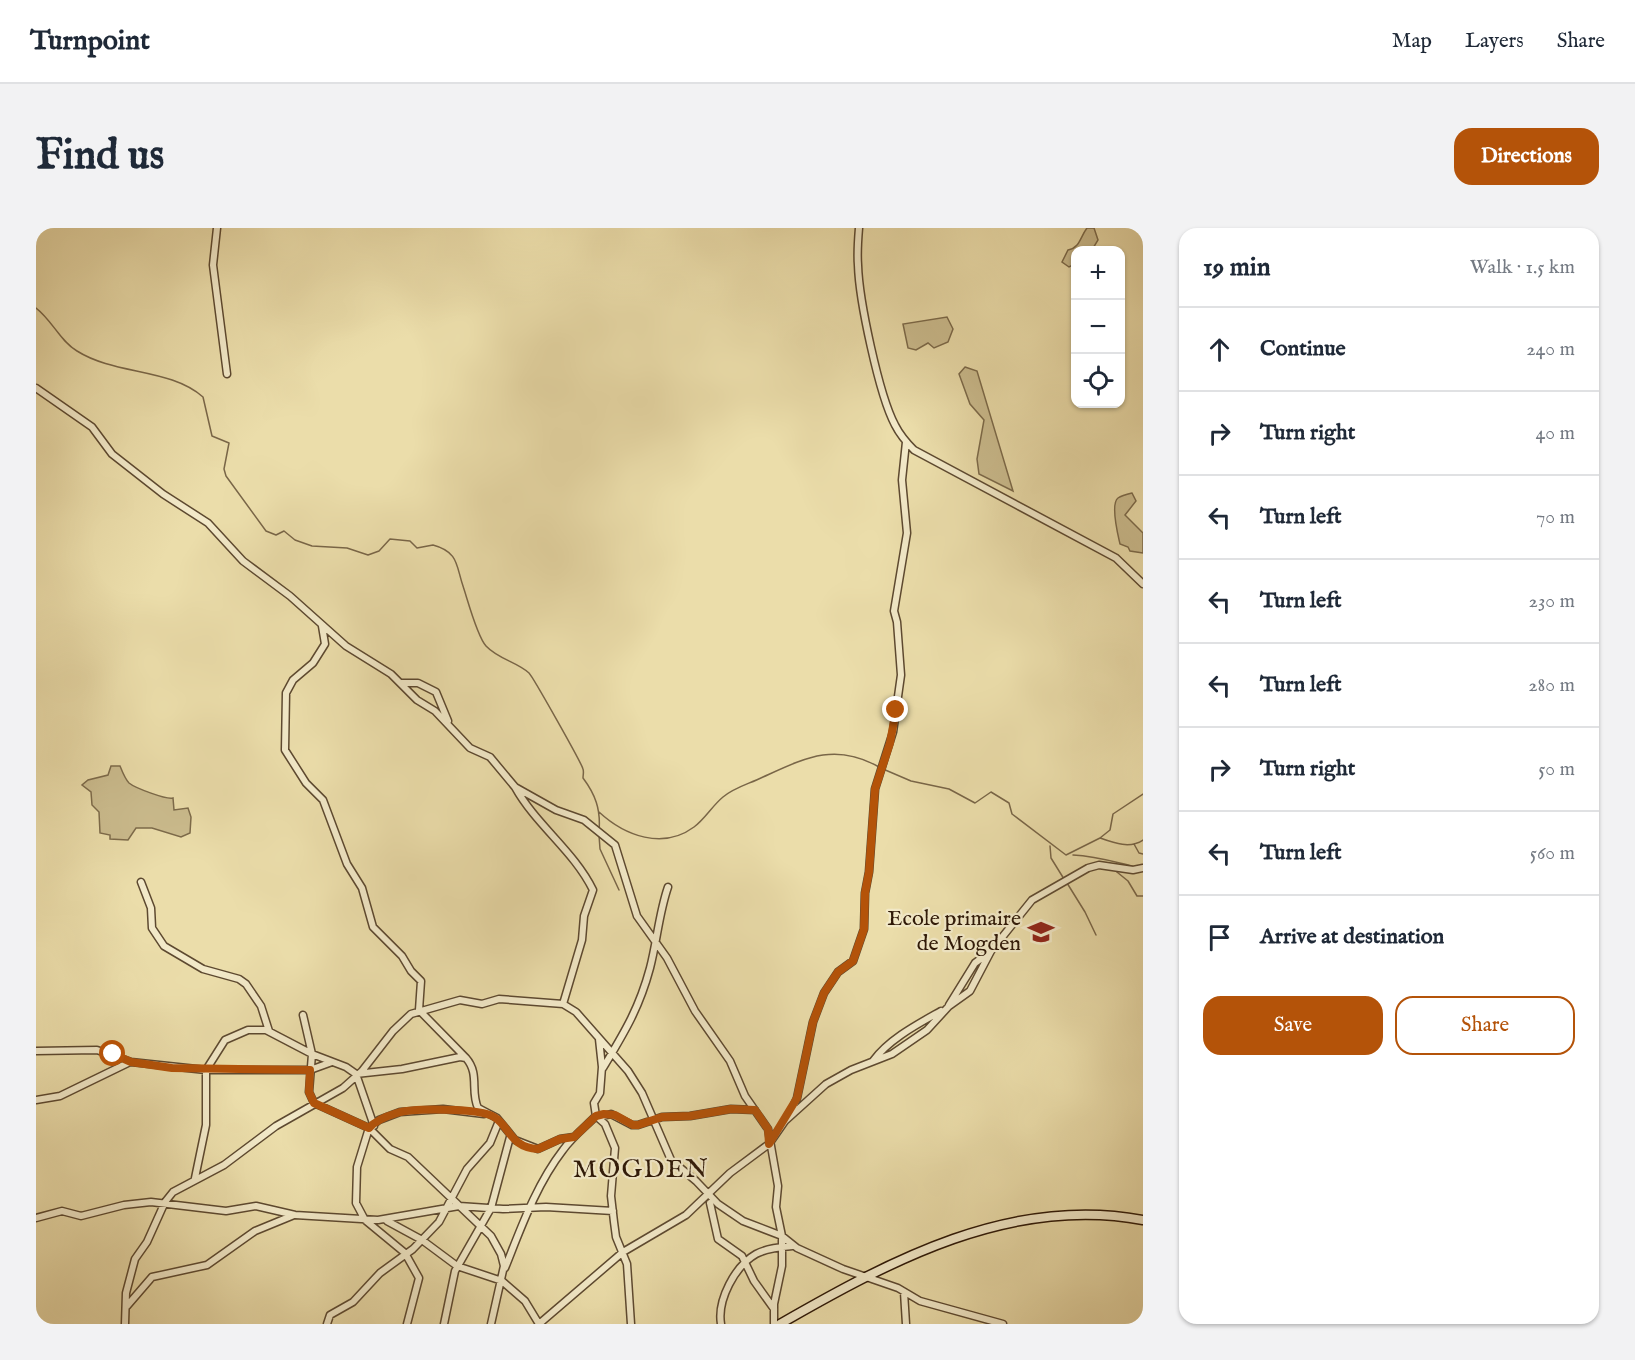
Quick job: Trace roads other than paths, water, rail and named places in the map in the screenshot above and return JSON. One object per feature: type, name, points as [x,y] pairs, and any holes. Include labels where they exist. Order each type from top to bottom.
[{"type":"street","points":[[217,228],[213,265],[227,374]]},
{"type":"street","points":[[859,228],[858,265],[862,299],[894,424],[906,442],[915,450],[1116,558],[1143,584]]},
{"type":"street","points":[[36,388],[92,427],[112,453],[154,487],[208,523],[243,561],[290,596],[322,626],[362,658],[391,674],[449,724],[470,748],[490,757],[515,787],[524,803],[574,862],[593,890],[584,916],[582,940],[563,1004]]},
{"type":"street","points":[[387,1220],[422,1240],[458,1266],[502,1281],[525,1301],[539,1324],[623,1252],[651,1237],[699,1205],[730,1173],[769,1144],[785,1121],[797,1098],[813,1022],[824,993],[838,972],[853,961],[864,929],[865,893],[869,872],[875,789],[893,732],[901,675],[898,627],[894,611],[907,533],[902,480],[906,442]]},
{"type":"street","points":[[322,626],[325,644],[313,663],[293,680],[286,693],[285,750],[306,783],[323,800],[347,864],[362,888],[373,927],[402,956],[411,971],[421,981],[419,1010],[466,1058],[474,1072],[476,1102],[484,1114]]},
{"type":"street","points":[[401,683],[417,683],[436,692],[449,724]]},
{"type":"street","points":[[515,787],[556,810],[584,820],[615,845],[637,916],[667,958],[695,1011],[730,1061],[745,1095],[768,1129],[778,1186],[776,1207],[782,1236],[782,1266],[774,1310]]},
{"type":"street","points":[[872,1061],[879,1052],[905,1032],[970,991],[991,951],[1032,900],[1064,884],[1081,871],[1099,865],[1133,870],[1143,868]]},
{"type":"street","points":[[141,882],[151,908],[152,927],[164,946],[203,969],[239,979],[246,984],[261,1006],[269,1031]]},
{"type":"street","points":[[602,1071],[623,1038],[638,1006],[668,887]]},
{"type":"street","points":[[785,1121],[826,1084],[904,1047],[927,1029],[949,1006],[975,963],[991,951]]},
{"type":"street","points":[[125,1324],[126,1293],[135,1259],[147,1242],[165,1202],[173,1192],[195,1178],[224,1165],[276,1126],[343,1088],[393,1031],[419,1010],[460,1000],[482,1004],[499,999],[563,1004],[576,1012],[613,1052],[633,1078],[670,1160],[708,1194],[714,1204],[718,1239],[747,1262],[754,1281],[781,1324],[866,1275],[959,1238],[1026,1218],[1091,1215],[1143,1220]]},
{"type":"street","points":[[303,1015],[312,1054],[309,1092],[314,1103],[371,1126],[400,1112],[442,1109],[484,1114],[499,1121],[510,1137],[538,1149],[560,1139],[574,1137]]},
{"type":"street","points":[[195,1178],[205,1133],[206,1070],[225,1040],[248,1030],[269,1031],[356,1074],[402,1069],[451,1057],[466,1058]]},
{"type":"street","points":[[599,1038],[602,1071],[600,1093],[594,1103],[598,1117],[613,1138],[615,1148],[611,1196],[616,1237],[623,1252],[628,1273],[631,1324]]},
{"type":"street","points":[[36,1051],[101,1050],[131,1062],[206,1070],[310,1070],[332,1062]]},
{"type":"street","points":[[36,1100],[60,1096],[131,1062]]},
{"type":"street","points":[[356,1074],[371,1126],[377,1134],[390,1149],[418,1164],[451,1200],[482,1225],[501,1254],[502,1281],[491,1324]]},
{"type":"street","points":[[503,1272],[531,1206],[555,1160],[574,1137],[598,1117],[607,1114],[615,1115],[633,1125],[643,1124],[653,1119],[731,1109],[755,1110]]},
{"type":"street","points":[[327,1324],[330,1315],[352,1302],[371,1282],[422,1240],[439,1222],[467,1168],[490,1143],[499,1121]]},
{"type":"street","points":[[371,1126],[355,1182],[356,1203],[365,1220],[405,1254],[419,1278],[407,1324]]},
{"type":"street","points":[[444,1324],[458,1266],[491,1208],[510,1137]]},
{"type":"street","points":[[36,1218],[62,1211],[81,1216],[124,1205],[165,1202],[226,1211],[261,1206],[295,1215],[365,1220],[387,1220],[459,1206],[491,1208],[531,1206],[613,1211]]},
{"type":"street","points":[[699,1205],[714,1204],[752,1225],[782,1236],[794,1246],[843,1269],[866,1275],[926,1304],[1004,1324]]},
{"type":"street","points":[[126,1306],[152,1277],[207,1265],[255,1231],[295,1215]]},
{"type":"street","points":[[721,1324],[719,1315],[724,1294],[747,1262],[761,1252],[794,1246]]},
{"type":"street","points":[[904,1292],[906,1324]]},
{"type":"waterway","points":[[36,308],[71,347],[92,359],[175,381],[203,397],[212,436],[229,443],[224,469],[226,476],[266,531],[276,535],[284,531],[295,540],[312,546],[347,548],[368,555],[379,551],[390,539],[410,541],[417,548],[433,545],[448,552],[457,566],[479,635],[486,646],[496,654],[529,673],[574,752],[583,769],[583,778],[596,802],[599,831]]},
{"type":"waterway","points":[[599,812],[620,828],[632,833],[657,839],[670,838],[694,827],[732,791],[807,759],[834,754],[848,755],[879,767]]},
{"type":"waterway","points":[[883,769],[911,781],[949,789],[975,803],[991,792],[1009,803],[1012,814],[1066,855],[1100,838],[1127,845],[1143,840]]},
{"type":"waterway","points":[[1100,838],[1110,830],[1113,814],[1143,794]]},
{"type":"waterway","points":[[599,835],[600,849],[619,890]]},
{"type":"waterway","points":[[1134,844],[1139,853],[1143,854]]},
{"type":"waterway","points":[[1050,846],[1051,858],[1064,879]]},
{"type":"waterway","points":[[1073,855],[1132,866]]},
{"type":"waterway","points":[[1112,868],[1128,881],[1137,896],[1143,896]]},
{"type":"waterway","points":[[1067,883],[1096,935]]},
{"type":"place","name":"Ecole primaire de Mogden","points":[[1041,932]]},
{"type":"district","name":"MOGDEN","points":[[641,1169]]}]
